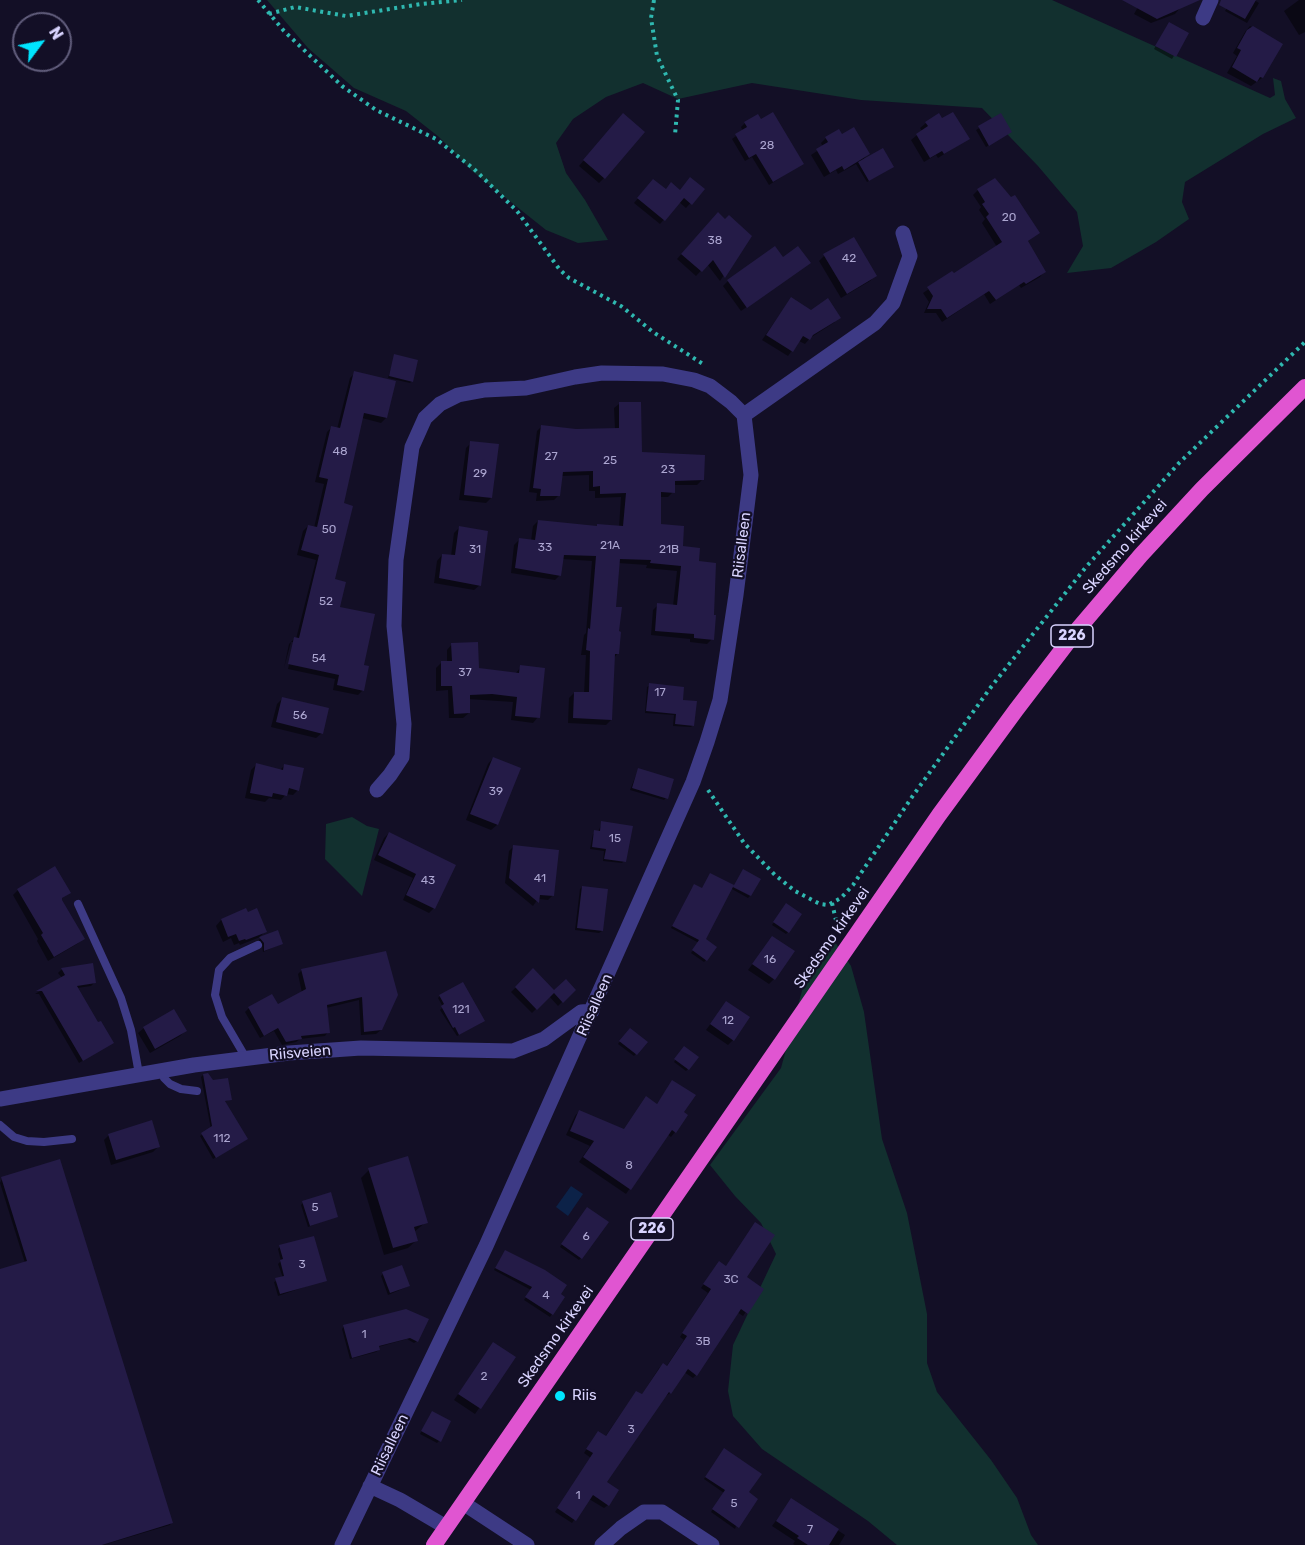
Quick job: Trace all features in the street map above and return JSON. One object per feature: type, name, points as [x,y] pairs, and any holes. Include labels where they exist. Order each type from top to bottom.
[{"type":"highway","name":"Skedsmo kirkevei","points":[[434,1545],[939,815],[1035,684],[1110,590],[1174,517],[1305,387]]},
{"type":"street","points":[[1203,18],[1211,0]]},
{"type":"street","points":[[377,790],[402,757],[404,724],[394,626],[396,560],[412,447],[425,418],[440,404],[458,394],[526,388],[602,373],[663,374],[694,380],[717,390],[744,415],[875,324],[892,303],[910,256],[903,233]]},
{"type":"street","name":"Riisalleen","points":[[446,1527],[400,1500],[370,1486],[486,1246],[693,782],[720,700],[736,595],[751,474],[744,415]]},
{"type":"street","name":"Riisveien","points":[[0,1099],[162,1070],[246,1058],[361,1048],[513,1051],[544,1039],[581,1012],[592,1011]]},
{"type":"street","points":[[342,1545],[370,1486]]},
{"type":"street","points":[[463,1503],[527,1545]]},
{"type":"street","points":[[602,1545],[644,1512],[662,1512],[712,1545]]},
{"type":"lane","points":[[78,904],[121,998],[131,1030],[139,1074]]},
{"type":"lane","points":[[246,1058],[222,1017],[214,995],[216,978],[224,964],[230,958],[258,945]]},
{"type":"lane","points":[[162,1070],[164,1078],[170,1084],[181,1089],[197,1091]]},
{"type":"lane","points":[[0,1125],[14,1137],[27,1141],[72,1139]]},
{"type":"path","points":[[258,0],[284,31],[342,86],[376,110],[436,139],[474,169],[517,211],[560,270],[569,278],[621,306],[653,332],[700,361],[709,369],[717,390]]},
{"type":"path","points":[[269,14],[295,7],[346,16],[462,0]]},
{"type":"path","points":[[654,0],[651,18],[657,56],[678,100],[675,135]]},
{"type":"path","points":[[693,782],[711,792],[744,843],[775,875],[795,891],[820,904],[832,903],[841,898],[991,687],[1086,567],[1179,463],[1305,342]]},
{"type":"green space","points":[[267,0],[1052,0],[1270,98],[1275,95],[1273,78],[1281,81],[1285,99],[1296,118],[1263,134],[1185,182],[1182,202],[1189,219],[1156,242],[1111,268],[1067,273],[1083,246],[1077,212],[1038,166],[982,108],[861,100],[752,83],[678,99],[643,83],[606,97],[573,119],[556,143],[566,173],[608,240],[578,243],[546,230],[472,171],[439,137],[406,111],[354,88],[308,48]]},
{"type":"green space","points":[[352,817],[367,826],[379,829],[362,896],[325,859],[326,824]]},
{"type":"green space","points":[[829,933],[851,966],[864,1012],[882,1139],[907,1213],[927,1314],[927,1363],[937,1392],[991,1460],[1017,1498],[1031,1535],[1038,1545],[897,1545],[868,1521],[762,1449],[733,1416],[728,1391],[733,1345],[776,1254],[761,1223],[710,1165],[781,1068],[803,987],[826,953]]},
{"type":"water","points":[[571,1186],[583,1194],[568,1216],[556,1207]]},
{"type":"building","points":[[1122,0],[1200,0],[1157,19]]},
{"type":"building","points":[[1221,0],[1256,0],[1245,19],[1219,5]]},
{"type":"building","points":[[1169,22],[1189,33],[1176,57],[1155,46]]},
{"type":"building","points":[[1253,26],[1283,44],[1263,78],[1260,77],[1257,82],[1232,67],[1241,50],[1237,48],[1247,30]]},
{"type":"building","points":[[773,112],[804,164],[773,182],[756,154],[749,158],[735,134],[747,127],[744,122],[758,114],[761,119]]},
{"type":"building","points":[[953,112],[970,139],[944,154],[942,151],[930,158],[916,134],[928,126],[925,122],[939,113],[942,118]]},
{"type":"building","points":[[623,113],[645,132],[605,179],[583,160]]},
{"type":"building","points":[[1001,113],[1012,132],[989,146],[978,126]]},
{"type":"building","points":[[854,127],[870,154],[844,170],[842,166],[830,173],[816,149],[828,142],[825,137],[839,129],[842,134]]},
{"type":"building","points":[[883,148],[894,167],[869,181],[858,162]]},
{"type":"building","points":[[690,177],[705,189],[692,205],[684,198],[665,221],[637,198],[653,179],[666,189],[671,182],[680,190]]},
{"type":"building","points":[[995,178],[1011,197],[1015,195],[1040,233],[1028,241],[1046,272],[1026,284],[1024,282],[996,300],[989,291],[947,318],[941,309],[927,309],[933,296],[927,287],[952,271],[954,273],[1002,242],[986,217],[989,214],[982,204],[985,202],[977,189]]},
{"type":"building","points":[[718,212],[725,219],[729,215],[752,236],[725,278],[713,260],[702,272],[681,254]]},
{"type":"building","points":[[854,237],[877,276],[847,294],[823,254]]},
{"type":"building","points":[[775,246],[783,257],[798,246],[811,263],[747,308],[727,280]]},
{"type":"building","points":[[791,297],[811,310],[828,298],[841,318],[813,335],[810,340],[803,336],[793,352],[766,335]]},
{"type":"building","points":[[394,354],[418,360],[413,382],[389,376]]},
{"type":"building","points":[[354,371],[396,381],[387,418],[364,413],[344,503],[353,506],[335,579],[346,582],[340,607],[375,614],[364,665],[369,666],[364,691],[337,685],[339,675],[288,664],[294,637],[299,638],[319,555],[301,550],[308,525],[317,527],[328,479],[319,477],[331,426],[340,428]]},
{"type":"building","points":[[619,402],[641,402],[642,452],[705,455],[704,480],[675,481],[675,493],[661,492],[661,524],[684,526],[683,546],[700,548],[699,561],[716,563],[714,640],[694,638],[694,634],[655,631],[657,603],[677,605],[681,566],[650,563],[651,560],[620,559],[616,607],[622,607],[619,631],[621,632],[619,654],[615,654],[612,720],[573,718],[574,692],[589,692],[590,651],[586,650],[596,556],[564,555],[561,576],[515,568],[519,538],[535,540],[538,520],[597,526],[597,524],[623,526],[626,493],[600,494],[600,486],[593,487],[593,471],[563,472],[560,496],[540,496],[541,489],[533,488],[541,425],[576,429],[619,428]]},
{"type":"building","points":[[470,441],[499,444],[492,498],[464,495]]},
{"type":"building","points":[[459,526],[488,531],[481,586],[439,578],[442,554],[455,555]]},
{"type":"building","points":[[478,642],[479,668],[519,673],[520,665],[545,668],[540,718],[515,716],[517,697],[492,694],[470,695],[470,713],[454,714],[452,686],[441,686],[441,661],[452,661],[451,643]]},
{"type":"building","points":[[649,683],[684,687],[683,700],[697,701],[694,726],[675,724],[676,714],[646,711]]},
{"type":"building","points":[[282,697],[329,708],[323,734],[276,722]]},
{"type":"building","points":[[493,757],[521,768],[498,825],[470,814]]},
{"type":"building","points":[[256,763],[283,770],[284,764],[304,768],[299,791],[289,788],[287,796],[273,793],[272,797],[250,793]]},
{"type":"building","points":[[638,768],[674,779],[668,799],[632,788]]},
{"type":"building","points":[[601,821],[633,826],[626,862],[604,859],[606,849],[592,847],[594,830],[600,831]]},
{"type":"building","points":[[389,832],[456,865],[435,909],[406,895],[416,874],[378,855]]},
{"type":"building","points":[[513,845],[559,850],[554,896],[540,895],[539,903],[509,878]]},
{"type":"building","points":[[55,866],[71,893],[62,900],[85,939],[54,957],[41,935],[43,933],[17,889]]},
{"type":"building","points":[[743,869],[761,879],[751,896],[733,887]]},
{"type":"building","points":[[710,873],[734,885],[706,939],[717,947],[707,961],[692,950],[699,940],[672,926],[694,884],[702,888]]},
{"type":"building","points":[[582,886],[608,889],[603,931],[577,928]]},
{"type":"building","points":[[786,903],[802,914],[789,933],[773,922]]},
{"type":"building","points":[[246,908],[248,912],[257,908],[267,932],[239,941],[236,934],[228,937],[221,919]]},
{"type":"building","points":[[278,930],[283,944],[264,951],[264,943],[259,937]]},
{"type":"building","points":[[772,936],[795,951],[775,980],[752,964]]},
{"type":"building","points":[[386,951],[398,995],[382,1030],[364,1032],[362,997],[327,1005],[330,1033],[301,1036],[302,1039],[286,1042],[278,1028],[264,1036],[248,1007],[272,994],[278,1004],[306,989],[301,969]]},
{"type":"building","points":[[93,963],[96,983],[77,986],[98,1022],[101,1021],[114,1043],[83,1061],[42,991],[36,991],[65,975],[61,968]]},
{"type":"building","points":[[533,968],[554,990],[566,979],[576,990],[563,1003],[554,993],[537,1010],[515,987]]},
{"type":"building","points":[[463,982],[485,1021],[459,1035],[441,1006],[444,1004],[439,995]]},
{"type":"building","points":[[726,1001],[750,1017],[734,1041],[710,1024]]},
{"type":"building","points":[[174,1009],[187,1031],[155,1049],[143,1027]]},
{"type":"building","points":[[630,1028],[648,1042],[637,1055],[619,1041]]},
{"type":"building","points":[[684,1046],[699,1057],[689,1070],[674,1059]]},
{"type":"building","points":[[208,1073],[213,1080],[228,1078],[232,1100],[225,1101],[248,1139],[216,1158],[201,1133],[212,1126],[203,1074]]},
{"type":"building","points":[[672,1080],[696,1095],[684,1112],[688,1115],[676,1133],[672,1130],[631,1190],[583,1157],[594,1141],[570,1131],[579,1110],[624,1129],[646,1096],[657,1104]]},
{"type":"building","points":[[152,1120],[160,1147],[116,1160],[108,1134]]},
{"type":"building","points":[[408,1156],[428,1223],[414,1227],[418,1241],[393,1248],[368,1168]]},
{"type":"building","points":[[60,1159],[173,1523],[102,1545],[0,1545],[0,1269],[27,1261],[1,1177]]},
{"type":"building","points":[[331,1192],[338,1217],[310,1226],[302,1201]]},
{"type":"building","points":[[587,1207],[609,1222],[582,1259],[561,1244]]},
{"type":"building","points":[[755,1222],[775,1235],[747,1277],[764,1289],[748,1314],[741,1309],[697,1376],[688,1369],[671,1394],[669,1392],[607,1482],[619,1490],[609,1506],[593,1495],[576,1521],[557,1508],[593,1453],[586,1449],[598,1431],[606,1436],[636,1391],[642,1394],[663,1363],[667,1366],[687,1336],[682,1333],[711,1289],[703,1284],[719,1261],[726,1266]]},
{"type":"building","points":[[314,1236],[327,1281],[280,1294],[275,1278],[284,1276],[279,1245]]},
{"type":"building","points":[[505,1250],[545,1270],[567,1285],[561,1294],[565,1297],[553,1315],[525,1297],[532,1287],[495,1268]]},
{"type":"building","points":[[402,1265],[410,1286],[390,1293],[382,1272]]},
{"type":"building","points":[[406,1309],[429,1319],[418,1342],[410,1338],[379,1346],[380,1350],[352,1358],[343,1325]]},
{"type":"building","points":[[493,1342],[516,1357],[481,1409],[458,1394]]},
{"type":"building","points":[[432,1411],[451,1421],[441,1442],[421,1431]]},
{"type":"building","points":[[724,1448],[762,1474],[749,1492],[758,1499],[739,1528],[712,1509],[725,1490],[705,1477]]},
{"type":"building","points":[[791,1498],[839,1529],[829,1545],[808,1545],[776,1521]]},
{"type":"place","name":"Riis","points":[[560,1396]]}]
